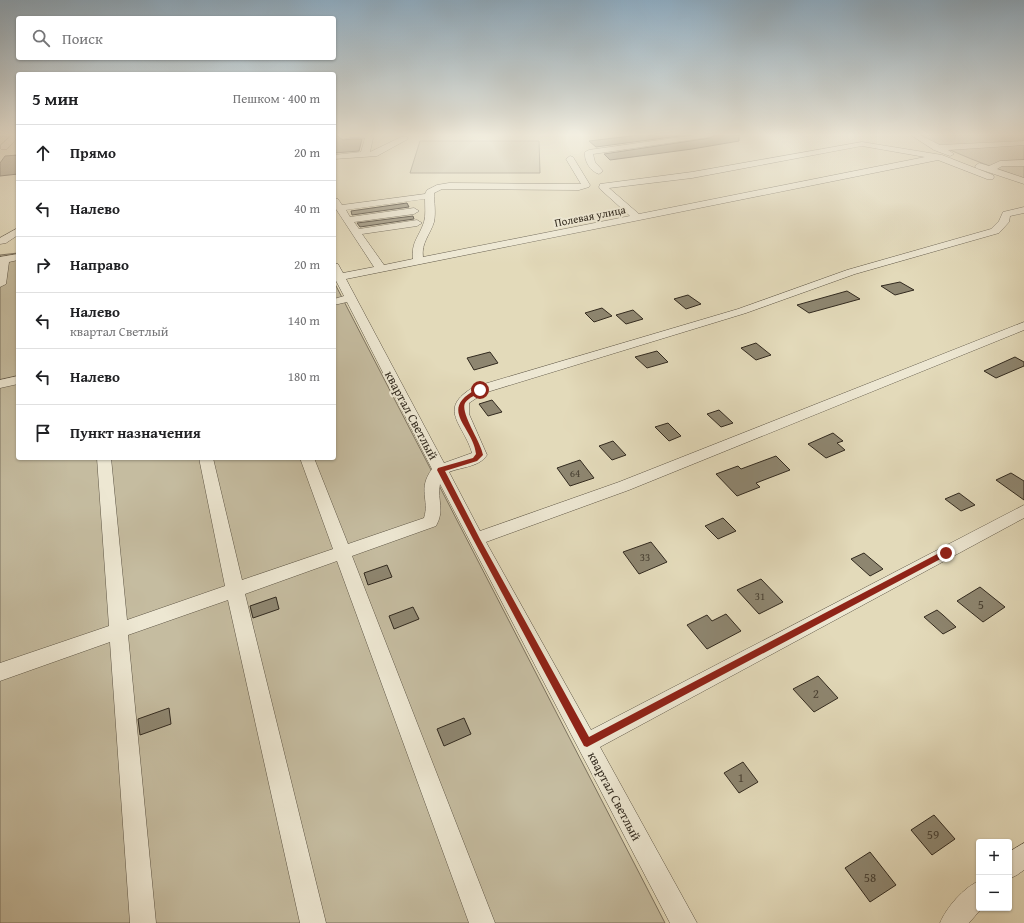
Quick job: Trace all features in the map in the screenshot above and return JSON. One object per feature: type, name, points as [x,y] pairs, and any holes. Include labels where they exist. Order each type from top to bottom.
[{"type":"street","points":[[418,262],[416,252],[417,245],[430,219],[430,192],[434,189],[444,186],[508,185],[579,187],[586,185],[582,178]]},
{"type":"street","points":[[638,218],[603,186],[667,178]]},
{"type":"street","name":"Полевая улица","points":[[337,271],[381,269],[418,262],[638,218],[819,178]]},
{"type":"street","points":[[1012,178],[1024,181]]},
{"type":"street","points":[[381,269],[337,204],[430,196]]},
{"type":"street","points":[[0,672],[430,522],[433,512],[430,484],[432,480],[441,470],[475,459],[480,455],[479,447],[465,422],[461,408],[462,403],[469,396],[480,390],[742,310],[851,272],[995,232],[1004,222],[1006,214],[1024,210]]},
{"type":"street","points":[[347,220],[414,211]]},
{"type":"street","points":[[355,232],[417,223]]},
{"type":"street","points":[[2,241],[16,232]]},
{"type":"street","points":[[0,284],[2,260],[16,257]]},
{"type":"street","name":"квартал Светлый","points":[[337,271],[342,300],[441,470],[476,539],[684,923]]},
{"type":"street","points":[[476,539],[624,486],[1024,326]]},
{"type":"street","points":[[0,384],[16,380]]},
{"type":"street","points":[[104,460],[142,923]]},
{"type":"street","points":[[206,460],[313,923]]},
{"type":"street","points":[[308,460],[482,923]]},
{"type":"street","points":[[587,743],[1024,511]]},
{"type":"street","points":[[1012,865],[1024,856]]},
{"type":"street","points":[[953,923],[976,896]]},
{"type":"shaded area","points":[[16,253],[16,460],[336,460],[336,286],[665,923],[0,923],[0,255]]},
{"type":"building","points":[[407,203],[409,207],[352,215],[351,211]]},
{"type":"building","points":[[413,216],[414,219],[360,227],[357,223]]},
{"type":"building","points":[[900,282],[914,290],[895,295],[881,286]]},
{"type":"building","points":[[847,291],[860,299],[809,313],[797,305]]},
{"type":"building","points":[[688,295],[701,304],[686,309],[674,299]]},
{"type":"building","points":[[602,308],[612,316],[594,322],[585,313]]},
{"type":"building","points":[[633,310],[643,319],[626,324],[616,315]]},
{"type":"building","points":[[756,343],[771,355],[756,360],[741,348]]},
{"type":"building","points":[[657,351],[668,362],[647,368],[635,357]]},
{"type":"building","points":[[490,352],[498,363],[474,370],[467,358]]},
{"type":"building","points":[[1015,357],[1024,362],[1024,366],[996,378],[984,371]]},
{"type":"building","points":[[492,400],[502,412],[488,416],[479,404]]},
{"type":"building","points":[[719,410],[733,423],[721,427],[707,414]]},
{"type":"building","points":[[668,423],[681,436],[669,441],[655,427]]},
{"type":"building","points":[[833,433],[843,441],[837,443],[845,450],[826,458],[808,444]]},
{"type":"building","points":[[613,441],[626,455],[612,460],[599,446]]},
{"type":"building","points":[[776,456],[790,470],[756,483],[760,487],[737,496],[716,474],[738,466],[741,469]]},
{"type":"building","points":[[580,460],[594,478],[570,486],[557,468]]},
{"type":"building","points":[[1011,473],[1024,481],[1024,500],[996,480]]},
{"type":"building","points":[[959,493],[975,505],[961,511],[945,499]]},
{"type":"building","points":[[723,518],[736,531],[718,539],[705,526]]},
{"type":"building","points":[[651,542],[667,562],[639,574],[623,552]]},
{"type":"building","points":[[864,553],[883,569],[870,576],[851,559]]},
{"type":"building","points":[[387,565],[392,577],[368,585],[364,573]]},
{"type":"building","points":[[761,579],[783,602],[759,614],[737,590]]},
{"type":"building","points":[[980,587],[1005,607],[983,622],[957,601]]},
{"type":"building","points":[[276,597],[279,609],[253,618],[250,606]]},
{"type":"building","points":[[413,607],[419,619],[394,629],[389,616]]},
{"type":"building","points":[[937,610],[956,627],[943,634],[924,617]]},
{"type":"building","points":[[726,614],[741,631],[707,649],[687,625],[707,615],[712,621]]},
{"type":"building","points":[[818,676],[838,698],[814,712],[793,689]]},
{"type":"building","points":[[169,708],[171,724],[140,735],[138,719]]},
{"type":"building","points":[[464,718],[471,734],[444,746],[437,729]]},
{"type":"building","points":[[743,762],[758,782],[739,793],[724,773]]},
{"type":"building","points":[[934,815],[955,839],[932,855],[911,830]]},
{"type":"building","points":[[870,852],[896,885],[870,902],[845,868]]},
{"type":"route","points":[[480,390],[469,396],[462,403],[461,408],[465,422],[479,447],[480,455],[475,459],[441,470],[476,539],[587,743],[946,553]]}]
